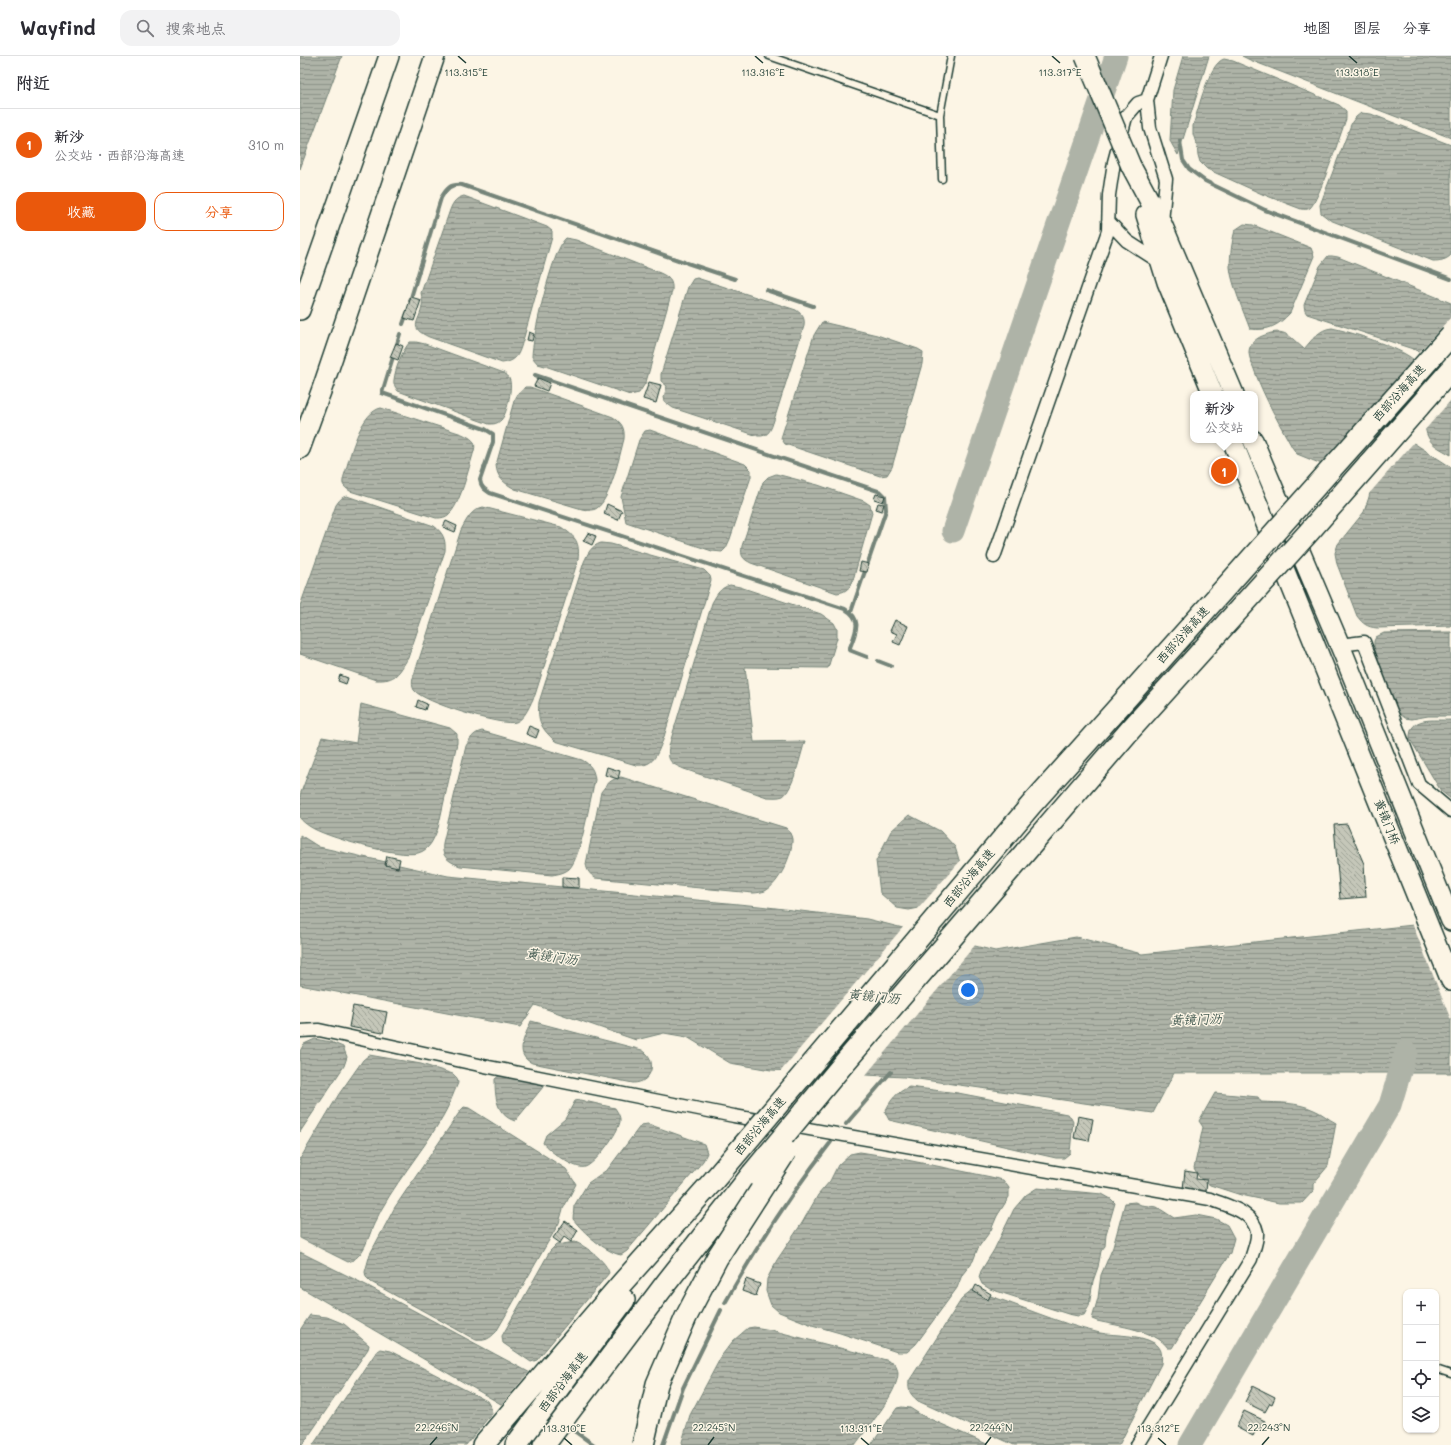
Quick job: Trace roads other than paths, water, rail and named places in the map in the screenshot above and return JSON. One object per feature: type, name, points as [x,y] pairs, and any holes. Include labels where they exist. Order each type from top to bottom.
[{"type":"highway","name":"西部沿海高速","points":[[516,1445],[714,1180],[1031,805],[1451,335]]},
{"type":"highway","name":"西部沿海高速","points":[[544,1445],[752,1174],[845,1062],[1130,729],[1308,532],[1451,370]]},
{"type":"highway","points":[[643,1445],[657,1384],[686,1317],[703,1284],[717,1258],[845,1062]]},
{"type":"highway","points":[[483,1445],[622,1283],[714,1180]]},
{"type":"main road","points":[[300,310],[389,56]]},
{"type":"main road","points":[[300,449],[323,386],[435,56]]},
{"type":"main road","points":[[1085,56],[1131,166],[1162,224],[1233,391]]},
{"type":"main road","points":[[1131,166],[1167,282],[1212,391]]},
{"type":"main road","name":"黄镜门桥","points":[[1233,443],[1451,981]]},
{"type":"main road","name":"黄镜门桥","points":[[1254,443],[1342,650],[1451,921]]},
{"type":"street","points":[[1161,56],[1147,100],[1150,128],[1166,180],[1162,224]]},
{"type":"street","points":[[994,557],[1108,231],[1109,195],[1114,162],[1126,117],[1138,103],[1147,100]]},
{"type":"street","points":[[1108,220],[1127,241],[1161,263]]},
{"type":"street","points":[[1342,650],[1364,642],[1419,784],[1451,811]]},
{"type":"street","points":[[301,1031],[319,1030],[484,1066],[734,1116],[1210,1199],[1246,1214],[1253,1223],[1257,1233],[1251,1259],[1138,1445]]},
{"type":"lane","points":[[770,56],[940,115]]},
{"type":"lane","points":[[942,179],[940,115],[951,56]]},
{"type":"lane","points":[[1439,1370],[1451,1374]]},
{"type":"water","points":[[300,56],[342,56],[300,169]]},
{"type":"water","points":[[1183,56],[1209,56],[1178,155],[1170,141],[1173,90]]},
{"type":"water","points":[[1242,56],[1451,56],[1451,138],[1250,60]]},
{"type":"water","points":[[1224,59],[1233,61],[1339,105],[1346,111],[1346,119],[1329,166],[1314,203],[1310,208],[1301,209],[1262,194],[1207,169],[1200,162],[1193,134],[1193,126],[1209,78],[1219,62]]},
{"type":"water","points":[[1361,113],[1371,114],[1451,145],[1451,255],[1447,258],[1433,261],[1330,220],[1321,213],[1320,205],[1352,122]]},
{"type":"water","points":[[464,196],[547,227],[552,231],[552,237],[521,347],[518,355],[508,362],[502,363],[429,337],[418,330],[416,324],[421,312],[421,293],[450,210],[455,201]]},
{"type":"water","points":[[1244,224],[1253,225],[1311,248],[1314,256],[1290,313],[1272,327],[1250,329],[1233,281],[1230,267],[1232,243],[1235,230]]},
{"type":"water","points":[[566,238],[576,240],[660,273],[666,276],[671,282],[672,291],[646,382],[639,393],[630,395],[538,364],[532,357],[535,332],[544,294],[555,258]]},
{"type":"water","points":[[1328,256],[1338,257],[1451,303],[1451,321],[1428,354],[1307,314],[1304,305],[1320,266]]},
{"type":"water","points":[[697,278],[796,310],[803,317],[804,326],[774,420],[771,429],[765,435],[758,436],[673,408],[665,402],[664,397],[667,386],[661,381],[661,374],[688,287],[693,279]]},
{"type":"water","points":[[822,322],[877,335],[923,352],[922,364],[892,467],[887,475],[880,476],[785,444],[781,438],[814,335]]},
{"type":"water","points":[[1332,328],[1362,336],[1386,345],[1398,350],[1414,360],[1329,467],[1297,454],[1292,447],[1263,392],[1251,362],[1249,349],[1252,343],[1260,337],[1278,332],[1287,334],[1304,349],[1323,330]]},
{"type":"water","points":[[410,342],[425,344],[504,373],[510,381],[510,390],[507,408],[501,420],[495,424],[489,424],[398,391],[394,383],[395,375],[402,354]]},
{"type":"water","points":[[525,387],[530,387],[613,417],[619,421],[622,426],[624,439],[614,476],[606,496],[597,508],[590,510],[582,509],[515,489],[504,482],[500,477],[496,465],[514,401]]},
{"type":"water","points":[[1451,394],[1451,455],[1433,444],[1428,436],[1425,425]]},
{"type":"water","points":[[381,408],[462,434],[471,438],[474,442],[475,448],[467,476],[460,495],[448,515],[442,518],[436,518],[350,491],[343,485],[344,475],[359,432],[368,416]]},
{"type":"water","points":[[650,430],[745,464],[751,470],[751,477],[730,539],[726,548],[722,552],[712,551],[626,522],[621,497],[639,440],[645,431]]},
{"type":"water","points":[[1409,440],[1451,467],[1451,626],[1374,628],[1366,625],[1357,616],[1337,564],[1335,553],[1338,544],[1364,512],[1371,487]]},
{"type":"water","points":[[776,474],[818,485],[864,501],[870,505],[872,513],[853,580],[845,591],[837,593],[751,563],[743,557],[741,552],[742,546],[763,482],[768,477]]},
{"type":"water","points":[[347,496],[434,526],[442,534],[445,543],[445,551],[408,658],[399,672],[388,679],[376,680],[300,654],[300,606],[336,505],[342,498]]},
{"type":"water","points":[[483,507],[561,527],[576,540],[578,549],[578,560],[535,695],[525,714],[516,722],[508,723],[496,721],[446,707],[420,695],[414,690],[412,683],[461,530],[472,513]]},
{"type":"water","points":[[601,543],[611,544],[704,570],[710,576],[711,580],[663,740],[659,750],[651,762],[642,765],[636,765],[555,741],[543,728],[539,719],[539,702],[584,562],[592,548]]},
{"type":"water","points":[[730,585],[821,614],[834,623],[837,629],[837,638],[828,668],[745,667],[754,742],[805,741],[790,787],[781,797],[767,797],[684,769],[675,765],[669,758],[669,746],[712,603],[721,590]]},
{"type":"water","points":[[1451,632],[1451,716],[1428,716],[1412,719],[1405,718],[1396,710],[1374,647],[1376,637],[1384,633]]},
{"type":"water","points":[[361,704],[450,728],[457,734],[457,743],[438,828],[429,846],[418,853],[409,854],[380,850],[345,841],[317,831],[300,818],[300,795],[322,737],[356,743]]},
{"type":"water","points":[[1430,720],[1451,720],[1451,799],[1441,791],[1410,739],[1411,731],[1418,723]]},
{"type":"water","points":[[482,731],[582,760],[592,768],[595,780],[585,827],[577,853],[569,869],[552,875],[460,866],[446,858],[444,855],[443,843],[466,746],[474,735]]},
{"type":"water","points":[[621,777],[786,828],[791,836],[792,845],[788,860],[780,875],[765,891],[753,893],[595,878],[587,869],[586,864],[601,792],[614,779]]},
{"type":"water","points":[[909,815],[940,831],[955,847],[961,866],[924,907],[909,910],[897,908],[880,893],[876,861],[891,831]]},
{"type":"water","name":"黄镜门沥","points":[[300,835],[319,847],[448,876],[759,906],[867,919],[995,951],[1076,937],[1142,954],[1451,921],[1451,1073],[1174,1073],[1153,1113],[904,1077],[771,1070],[730,1063],[687,1037],[664,1033],[636,1040],[535,1005],[520,1027],[300,985]]},
{"type":"water","points":[[531,1021],[642,1050],[650,1059],[651,1070],[649,1075],[640,1082],[633,1083],[532,1063],[523,1055],[522,1049],[522,1044]]},
{"type":"water","points":[[315,1039],[331,1042],[343,1047],[347,1057],[344,1066],[300,1132],[300,1051],[304,1044]]},
{"type":"water","points":[[369,1055],[421,1064],[453,1074],[457,1078],[458,1083],[435,1130],[398,1182],[381,1210],[362,1252],[353,1260],[348,1262],[300,1238],[300,1159],[339,1094],[363,1060]]},
{"type":"water","points":[[501,1074],[543,1085],[543,1087],[515,1121],[500,1110],[496,1098],[495,1079]]},
{"type":"water","points":[[909,1087],[958,1093],[1067,1114],[1073,1121],[1070,1153],[1064,1158],[1056,1158],[889,1120],[885,1112],[889,1103],[897,1094]]},
{"type":"water","points":[[1215,1093],[1258,1097],[1261,1102],[1288,1103],[1308,1107],[1336,1123],[1328,1166],[1313,1184],[1313,1191],[1302,1203],[1279,1203],[1241,1195],[1210,1185],[1199,1177],[1194,1168],[1203,1127],[1199,1121]]},
{"type":"water","points":[[580,1100],[615,1108],[620,1120],[617,1130],[605,1149],[594,1161],[585,1167],[575,1166],[569,1163],[556,1155],[543,1143],[546,1135],[565,1119],[575,1101]]},
{"type":"water","points":[[464,1107],[469,1108],[566,1169],[576,1184],[563,1209],[559,1223],[496,1332],[485,1340],[476,1340],[371,1282],[366,1277],[365,1272],[370,1254],[395,1207]]},
{"type":"water","points":[[648,1124],[704,1144],[707,1153],[703,1161],[627,1251],[621,1255],[601,1246],[582,1230],[573,1219],[574,1206],[588,1183],[608,1169],[641,1125]]},
{"type":"water","points":[[860,1152],[991,1177],[1003,1180],[1009,1188],[1009,1197],[997,1216],[991,1230],[978,1248],[973,1261],[962,1275],[957,1288],[916,1344],[907,1352],[897,1352],[812,1325],[779,1312],[771,1305],[766,1291],[767,1279],[777,1260],[802,1223],[818,1195],[830,1181],[838,1165],[850,1154]]},
{"type":"water","points":[[1037,1188],[1102,1194],[1115,1203],[1106,1234],[1105,1246],[1101,1251],[1098,1267],[1093,1281],[1089,1306],[1084,1315],[1078,1316],[1068,1314],[990,1289],[982,1284],[979,1277],[1014,1209],[1026,1195]]},
{"type":"water","points":[[1135,1202],[1141,1205],[1157,1207],[1174,1218],[1196,1215],[1216,1219],[1227,1225],[1234,1238],[1230,1253],[1172,1348],[1168,1348],[1155,1337],[1146,1333],[1092,1319],[1098,1298],[1101,1275],[1113,1247],[1125,1203]]},
{"type":"water","points":[[575,1242],[585,1247],[600,1259],[609,1273],[537,1360],[531,1362],[503,1343],[502,1336],[550,1251],[556,1245]]},
{"type":"water","points":[[300,1252],[368,1286],[536,1376],[506,1407],[300,1287]]},
{"type":"water","points":[[972,1290],[1084,1329],[1100,1333],[1141,1338],[1154,1343],[1159,1347],[1162,1358],[1161,1364],[1119,1445],[1014,1445],[918,1401],[913,1396],[909,1390],[909,1381],[963,1297]]},
{"type":"water","points":[[310,1315],[327,1317],[344,1324],[369,1345],[368,1349],[303,1444],[300,1445],[300,1330]]},
{"type":"water","points":[[754,1327],[771,1330],[886,1360],[895,1364],[898,1373],[897,1381],[893,1390],[888,1400],[855,1445],[683,1445],[682,1442],[690,1415],[722,1355],[733,1341],[748,1328]]},
{"type":"water","points":[[380,1349],[390,1351],[487,1401],[492,1413],[466,1445],[313,1445],[377,1351]]},
{"type":"water","points":[[897,1408],[910,1408],[921,1415],[989,1445],[871,1445]]},
{"type":"waterway","points":[[953,531],[1116,56]]},
{"type":"waterway","points":[[1180,141],[1183,160],[1189,169],[1205,181],[1265,210],[1451,279]]},
{"type":"waterway","points":[[410,301],[441,198],[447,189],[454,185],[462,185],[684,262]]},
{"type":"waterway","points":[[687,263],[735,279]]},
{"type":"waterway","points":[[766,290],[813,306]]},
{"type":"waterway","points":[[403,324],[407,313]]},
{"type":"waterway","points":[[400,334],[382,393],[485,429],[493,434],[493,442],[480,480],[482,486],[488,492],[845,609],[851,613],[856,622],[855,632],[849,650],[867,657]]},
{"type":"waterway","points":[[535,375],[881,492],[885,496],[886,510],[851,612]]},
{"type":"waterway","points":[[878,661],[891,666]]},
{"type":"waterway","points":[[1190,1445],[1390,1105],[1406,1052]]},
{"type":"waterway","points":[[846,1124],[891,1072]]},
{"type":"waterway","points":[[725,1303],[775,1220],[831,1142]]},
{"type":"waterway","points":[[663,1445],[683,1388],[721,1310]]},
{"type":"waterway","points":[[566,1425],[594,1445]]},
{"type":"place","name":"新沙","points":[[1224,471]]}]
